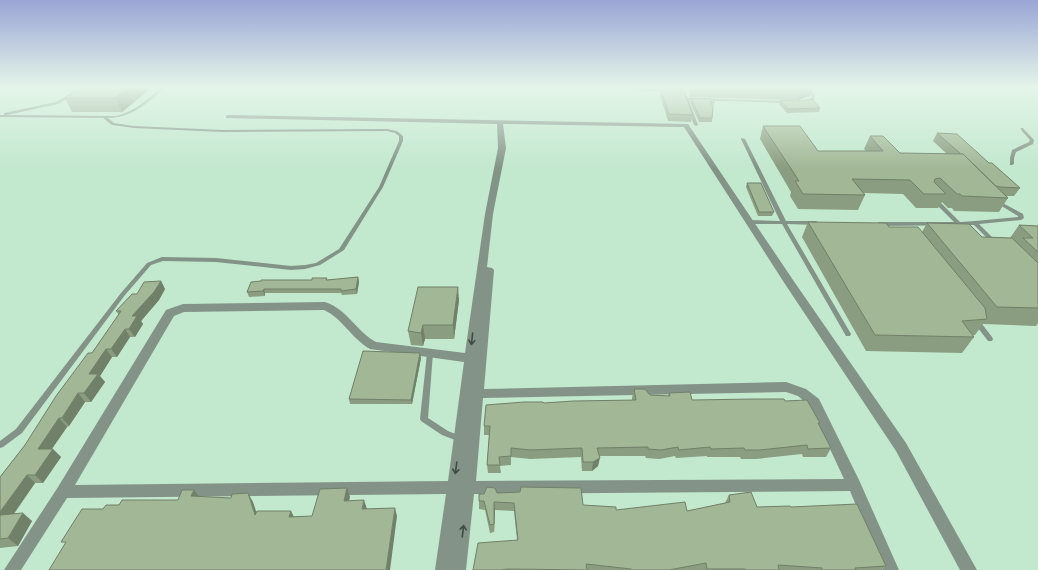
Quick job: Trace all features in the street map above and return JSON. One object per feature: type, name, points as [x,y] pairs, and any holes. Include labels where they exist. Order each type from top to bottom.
[{"type":"street","points":[[228,117],[292,120],[367,119],[500,123],[686,125],[749,222],[900,447],[969,570]]},
{"type":"street","points":[[442,570],[460,439],[471,394],[479,313],[492,214],[499,177],[502,148],[500,123]]},
{"type":"street","points":[[12,570],[63,492],[166,318],[177,310],[191,308],[325,306],[339,314],[361,338],[368,343],[388,349],[470,358]]},
{"type":"street","points":[[458,570],[468,488],[471,394],[470,358],[479,313]]},
{"type":"street","points":[[471,394],[786,387],[796,389],[806,394],[814,403],[854,485],[891,570]]},
{"type":"street","points":[[63,492],[227,489],[854,485]]},
{"type":"lane","points":[[0,116],[105,118],[129,115]]},
{"type":"lane","points":[[692,115],[696,125]]},
{"type":"lane","points":[[0,445],[18,431],[123,294],[149,264],[162,259],[216,260],[291,268],[318,264],[341,250],[381,187],[401,141],[400,136],[396,132],[387,130],[223,130],[134,127],[113,124],[105,118]]},
{"type":"lane","points":[[1012,164],[1014,151],[1031,143],[1032,140],[1022,129]]},
{"type":"lane","points":[[743,139],[784,223],[848,334]]},
{"type":"lane","points":[[930,195],[958,223]]},
{"type":"lane","points":[[870,224],[975,223],[1021,218],[1021,214],[1017,211],[992,198]]},
{"type":"lane","points":[[749,222],[825,223]]},
{"type":"lane","points":[[975,223],[1001,250]]},
{"type":"lane","points":[[900,224],[905,230]]},
{"type":"lane","points":[[971,315],[990,339]]},
{"type":"lane","points":[[430,353],[424,419],[440,430],[460,439]]},
{"type":"building","points":[[698,115],[712,115],[712,118],[700,118]]},
{"type":"building","points":[[763,126],[800,126],[818,151],[883,151],[870,136],[883,136],[900,153],[963,154],[1008,198],[962,196],[957,194],[940,178],[935,179],[934,182],[946,194],[924,194],[910,180],[852,179],[865,195],[803,194],[795,181],[799,181]]},
{"type":"building","points":[[937,133],[957,134],[1020,188],[996,186],[963,154],[961,154]]},
{"type":"building","points":[[747,183],[761,183],[774,212],[759,212]]},
{"type":"building","points":[[808,222],[886,223],[889,227],[918,227],[985,308],[987,319],[962,321],[974,337],[875,335]]},
{"type":"building","points":[[927,223],[969,224],[982,237],[1012,238],[1038,263],[1038,308],[997,307]]},
{"type":"building","points":[[1019,225],[1038,226],[1038,252],[1023,238],[1033,238]]},
{"type":"building","points":[[358,277],[356,289],[341,291],[341,289],[264,289],[263,291],[247,292],[251,282],[261,280],[312,280],[312,278],[327,278],[327,280]]},
{"type":"building","points":[[161,281],[154,292],[132,316],[137,316],[129,329],[125,329],[111,349],[106,349],[89,374],[98,374],[84,393],[78,393],[62,418],[59,418],[38,449],[53,449],[35,475],[27,475],[0,512],[0,477],[25,445],[56,396],[88,353],[92,353],[121,311],[116,311],[132,294],[137,294],[144,282]]},
{"type":"building","points":[[418,287],[458,287],[453,325],[423,325],[421,333],[408,331]]},
{"type":"building","points":[[363,351],[420,353],[411,400],[349,399]]},
{"type":"building","points":[[634,389],[645,389],[650,395],[670,396],[669,393],[690,392],[692,400],[807,400],[820,423],[818,423],[831,448],[808,449],[807,445],[760,450],[745,450],[744,448],[711,449],[710,447],[679,450],[678,447],[661,450],[648,449],[648,447],[597,448],[600,458],[593,462],[583,462],[582,448],[530,450],[511,448],[511,456],[499,457],[500,465],[487,465],[490,426],[484,426],[486,405],[524,402],[544,403],[636,400]]},
{"type":"building","points":[[487,487],[495,488],[497,493],[520,492],[521,487],[581,488],[583,505],[616,507],[616,510],[685,502],[687,511],[730,502],[729,495],[751,492],[757,507],[857,504],[886,566],[855,568],[856,570],[822,570],[822,568],[778,565],[779,570],[745,570],[707,569],[706,563],[669,570],[631,570],[586,564],[587,570],[473,570],[478,543],[518,540],[514,503],[494,502],[494,524],[490,525],[484,501],[479,501],[479,494],[484,494]]},
{"type":"building","points":[[347,488],[344,501],[364,500],[362,509],[395,508],[386,570],[49,570],[66,542],[61,542],[82,509],[103,509],[106,505],[119,505],[122,500],[178,500],[182,490],[194,490],[191,496],[231,498],[232,494],[248,493],[255,515],[257,511],[291,511],[289,517],[312,516],[320,489]]},
{"type":"building","points":[[23,513],[8,538],[0,539],[0,515]]}]
